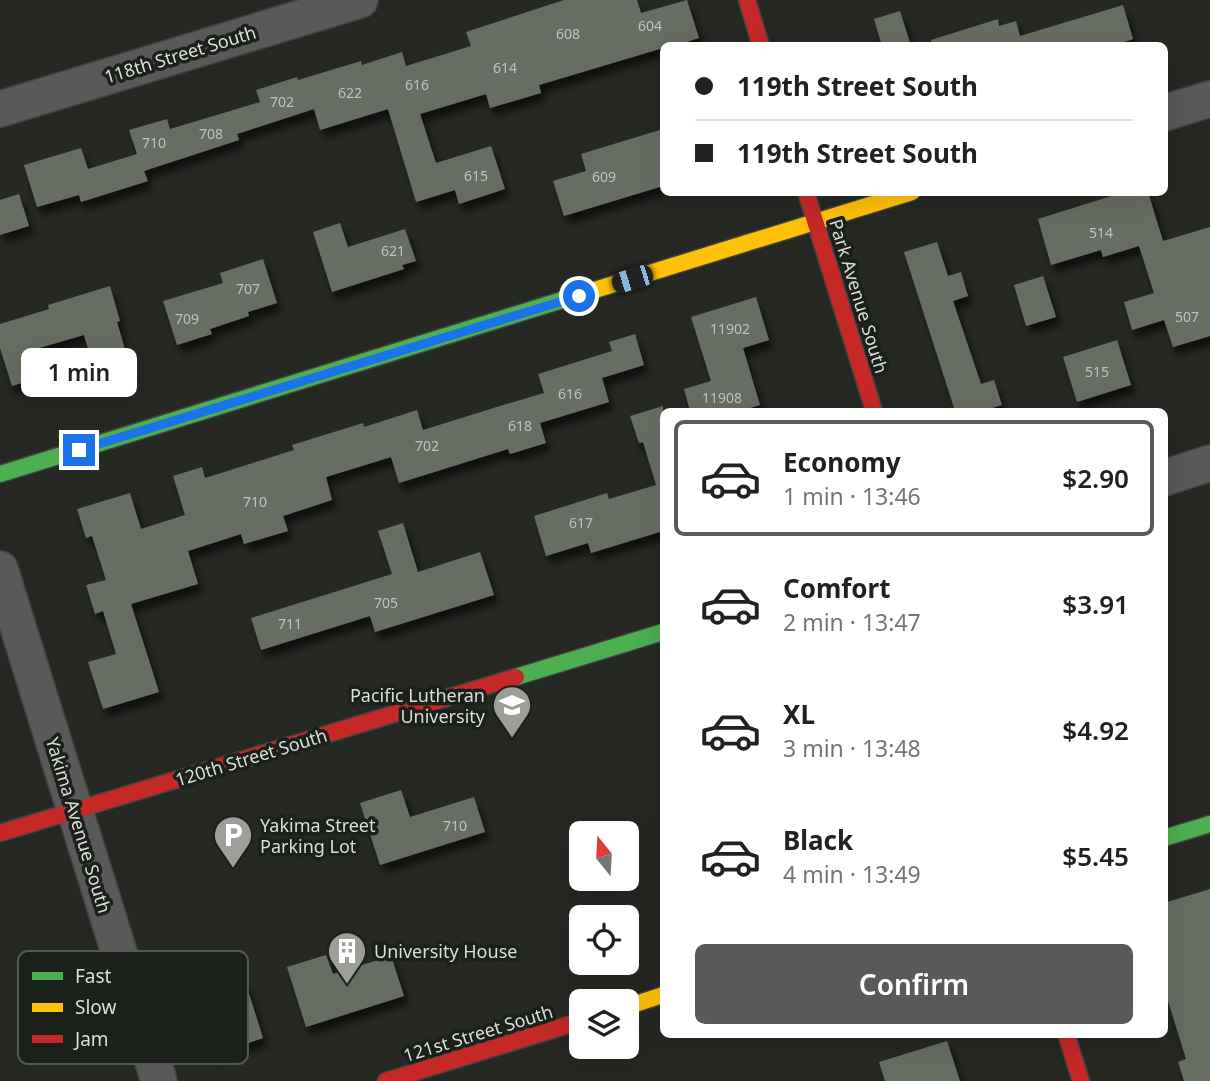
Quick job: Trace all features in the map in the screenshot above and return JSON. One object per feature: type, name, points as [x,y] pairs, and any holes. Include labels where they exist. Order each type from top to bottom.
[{"type":"street","name":"118th Street South","points":[[0,109],[359,0]]},
{"type":"street","points":[[747,0],[760,42]]},
{"type":"street","points":[[1168,112],[1210,99]]},
{"type":"street","name":"Park Avenue South","points":[[807,196],[873,408]]},
{"type":"street","points":[[0,474],[900,196]]},
{"type":"street","points":[[1168,477],[1210,463]]},
{"type":"street","name":"Yakima Avenue South","points":[[0,569],[119,951]]},
{"type":"street","name":"120th Street South","points":[[0,834],[660,633]]},
{"type":"street","points":[[1168,837],[1210,824]]},
{"type":"street","points":[[639,1003],[660,996]]},
{"type":"street","name":"121st Street South","points":[[386,1081],[569,1025]]},
{"type":"street","points":[[1067,1038],[1081,1081]]},
{"type":"street","name":"Yakima Avenue South","points":[[154,1064],[159,1081]]},
{"type":"building","points":[[564,0],[637,0],[641,13],[687,0],[699,38],[686,42],[660,42],[660,49],[539,85],[541,93],[490,108],[486,94],[420,114],[436,163],[491,146],[505,189],[459,204],[455,190],[416,202],[388,109],[320,130],[314,109],[237,134],[239,140],[144,171],[148,181],[81,202],[79,195],[37,207],[24,165],[81,148],[88,169],[137,154],[129,130],[167,119],[170,129],[260,102],[256,90],[361,61],[362,65],[402,52],[406,66],[471,46],[466,32]]},
{"type":"building","points":[[1123,5],[1133,39],[1124,42],[931,40],[998,19],[999,26],[1016,21],[1020,36]]},
{"type":"building","points":[[900,11],[910,42],[881,42],[874,19]]},
{"type":"building","points":[[660,130],[660,187],[564,216],[553,181],[586,171],[581,154]]},
{"type":"building","points":[[19,194],[29,226],[0,235],[0,200]]},
{"type":"building","points":[[1111,196],[1149,196],[1163,241],[1210,227],[1210,336],[1173,347],[1164,320],[1132,330],[1124,302],[1154,293],[1139,246],[1103,257],[1101,250],[1051,265],[1038,219]]},
{"type":"building","points":[[340,223],[348,247],[405,229],[416,261],[402,265],[404,269],[332,292],[313,232]]},
{"type":"building","points":[[937,242],[948,276],[961,272],[968,296],[953,301],[981,384],[994,380],[1002,405],[992,408],[954,408],[904,252]]},
{"type":"building","points":[[263,259],[277,303],[248,312],[249,316],[210,329],[212,334],[177,345],[163,301],[223,283],[220,273]]},
{"type":"building","points":[[1043,276],[1056,317],[1026,326],[1014,285]]},
{"type":"building","points":[[110,286],[126,353],[92,363],[84,335],[39,348],[48,375],[12,386],[0,348],[0,324],[49,309],[48,305]]},
{"type":"building","points":[[756,297],[769,340],[743,348],[760,405],[750,408],[689,408],[684,389],[711,381],[691,317]]},
{"type":"building","points":[[635,334],[644,365],[602,378],[609,402],[540,423],[546,443],[510,454],[508,449],[399,483],[391,457],[326,477],[332,500],[283,516],[288,531],[244,544],[241,534],[188,551],[198,584],[131,604],[159,692],[103,709],[88,662],[116,654],[103,611],[95,614],[86,585],[106,580],[92,536],[86,538],[77,509],[130,493],[141,529],[185,515],[173,476],[202,467],[205,478],[294,450],[292,445],[417,410],[423,430],[544,393],[538,374],[612,351],[609,342]]},
{"type":"building","points":[[1117,340],[1131,385],[1077,402],[1063,357]]},
{"type":"building","points":[[663,406],[660,408],[660,532],[591,553],[588,543],[546,556],[534,516],[607,493],[609,499],[656,485],[643,442],[639,443],[630,416]]},
{"type":"building","points":[[403,523],[418,572],[480,552],[494,595],[375,632],[370,616],[261,650],[251,618],[392,574],[378,531]]},
{"type":"building","points":[[401,790],[410,817],[474,797],[485,832],[380,865],[360,803]]},
{"type":"building","points":[[1210,889],[1210,1081],[1184,1081],[1178,1062],[1186,1059],[1168,1001],[1168,902]]},
{"type":"building","name":"University House","points":[[326,955],[333,974],[391,956],[404,996],[306,1027],[287,967]]},
{"type":"building","points":[[248,990],[263,1038],[248,1043]]},
{"type":"building","points":[[947,1041],[960,1081],[885,1081],[879,1062]]},
{"type":"traffic: fast","points":[[0,474],[572,297]]},
{"type":"traffic: fast","points":[[516,677],[660,633]]},
{"type":"traffic: fast","points":[[1168,837],[1210,824]]},
{"type":"traffic: slow","points":[[572,297],[899,196]]},
{"type":"traffic: slow","points":[[639,1003],[660,996]]},
{"type":"traffic: jam","points":[[747,0],[760,42]]},
{"type":"traffic: jam","points":[[807,196],[873,408]]},
{"type":"traffic: jam","points":[[0,833],[516,677]]},
{"type":"traffic: jam","points":[[386,1081],[569,1025]]},
{"type":"traffic: jam","points":[[1067,1038],[1081,1081]]},
{"type":"place","name":"Pacific Lutheran University","points":[[512,739]]},
{"type":"place","name":"Yakima Street Parking Lot","points":[[233,869]]},
{"type":"place","name":"University House","points":[[347,985]]},
{"type":"route","points":[[79,450],[579,296]]}]
